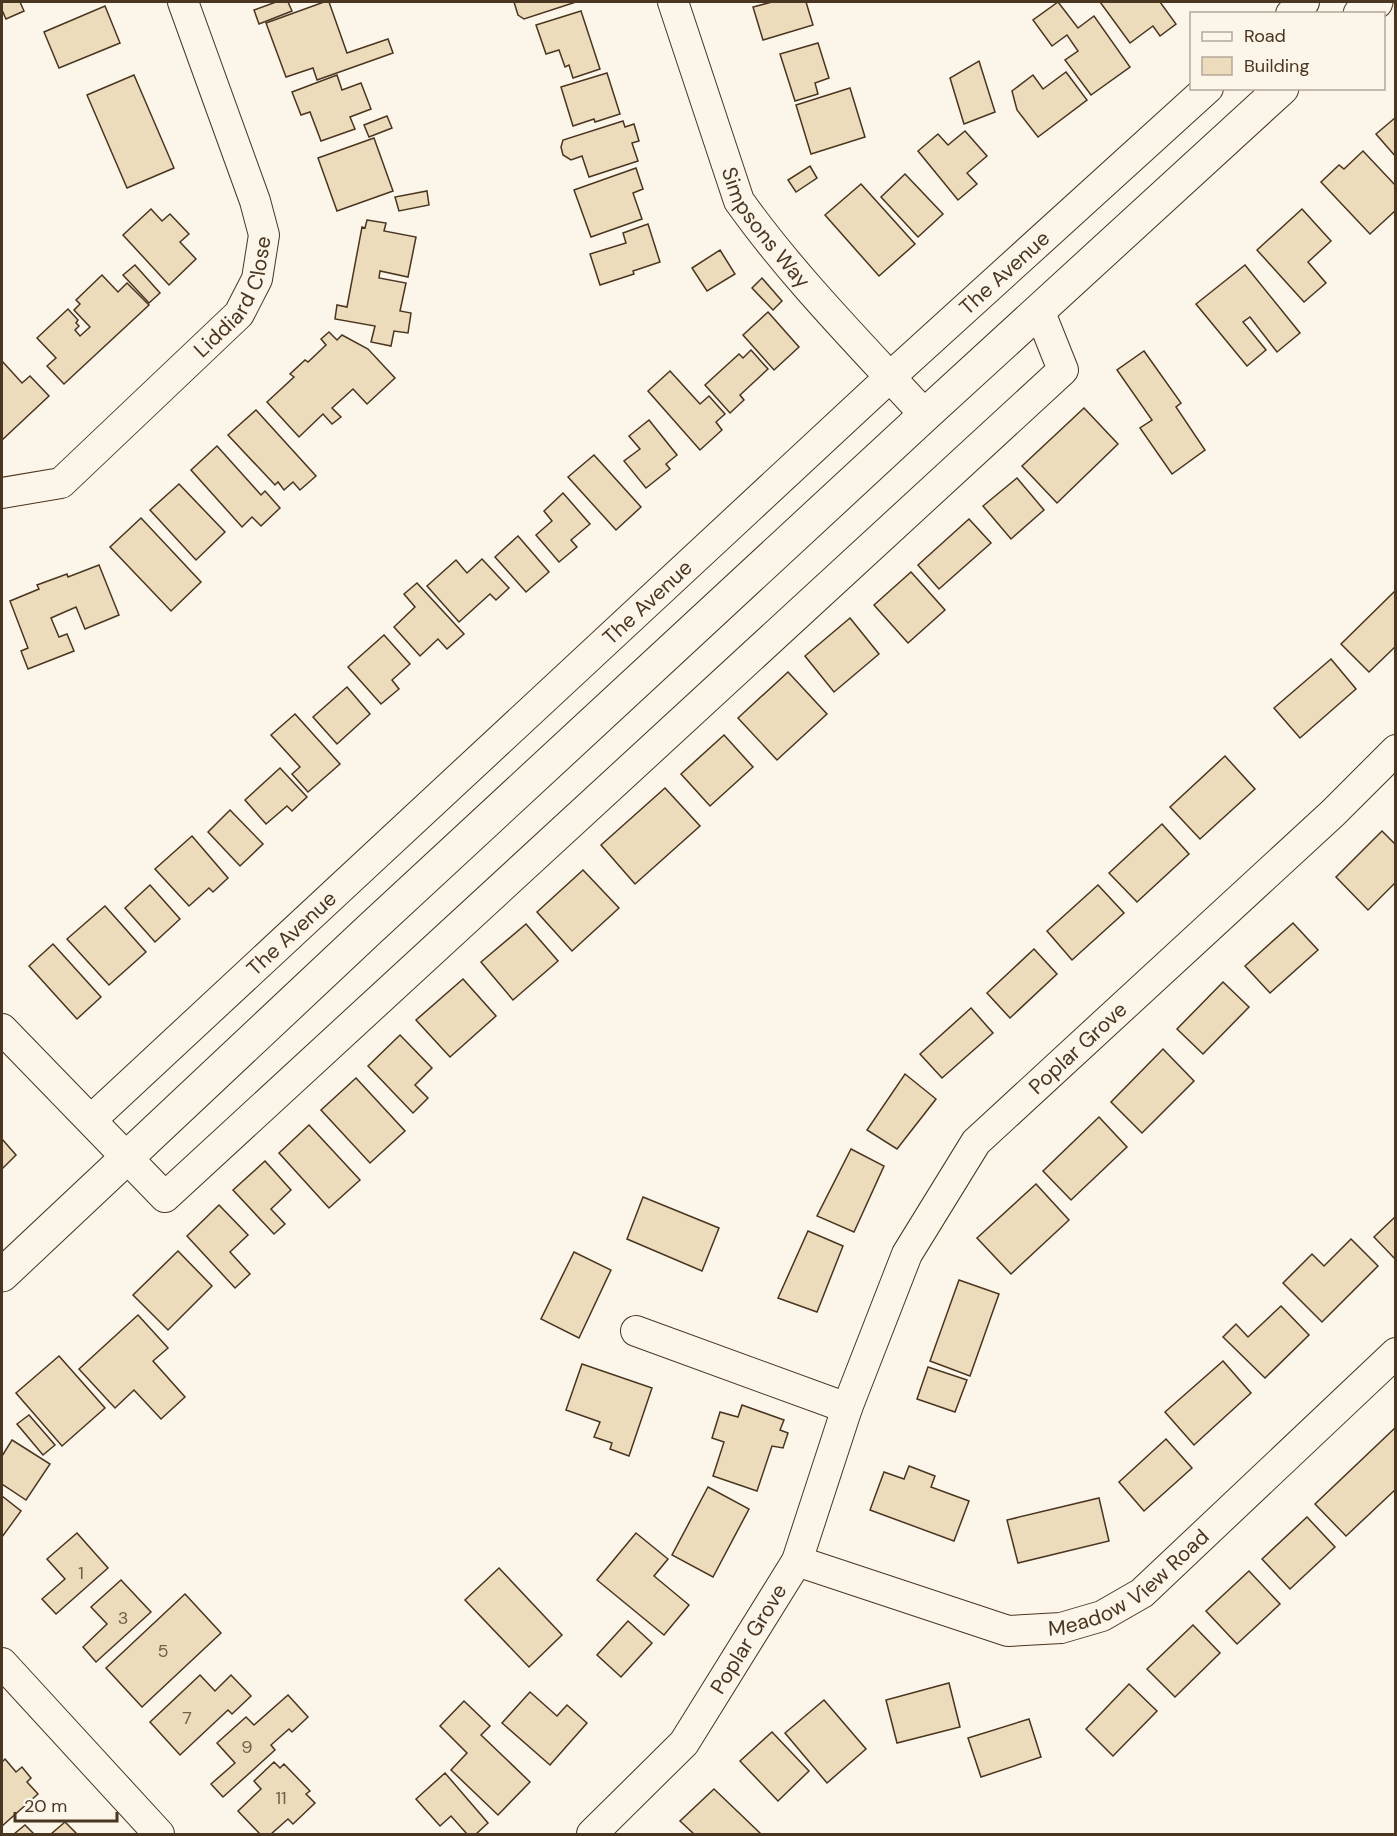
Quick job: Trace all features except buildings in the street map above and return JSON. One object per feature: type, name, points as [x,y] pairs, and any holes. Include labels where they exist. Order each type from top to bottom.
[{"type":"street","name":"Liddiard Close","points":[[2,493],[61,483],[239,314],[256,279],[264,235],[255,201],[183,2]]},
{"type":"street","name":"Simpsons Way","points":[[673,2],[739,201],[759,229],[822,303],[926,414]]},
{"type":"street","points":[[1362,12],[1376,2]]},
{"type":"street","name":"The Avenue","points":[[91,1120],[890,376],[1206,90]]},
{"type":"street","points":[[2,1275],[369,930],[1280,90]]},
{"type":"street","points":[[2,1029],[165,1197],[1063,370],[1039,310]]},
{"type":"street","name":"Poplar Grove","points":[[592,1834],[684,1743],[797,1561],[847,1408],[907,1254],[976,1142],[1333,813],[1395,750]]},
{"type":"street","points":[[636,1331],[847,1408]]},
{"type":"street","name":"Meadow View Road","points":[[797,1561],[1008,1632],[1061,1628],[1102,1616],[1142,1593],[1395,1353]]},
{"type":"street","points":[[2,1663],[159,1834]]}]
